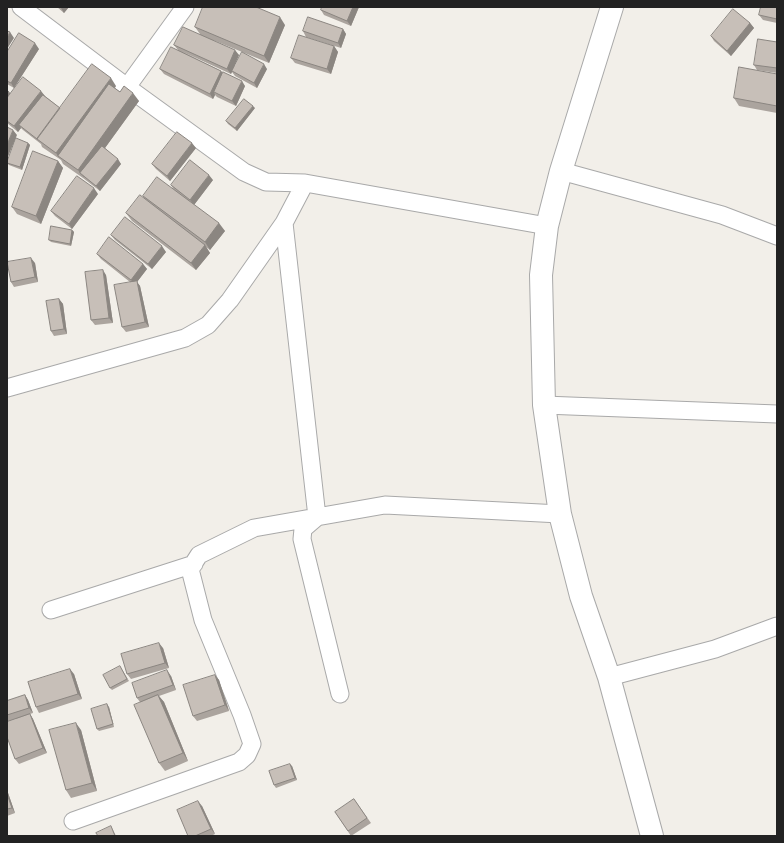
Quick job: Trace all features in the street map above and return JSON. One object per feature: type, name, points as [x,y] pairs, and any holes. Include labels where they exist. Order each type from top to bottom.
[{"type":"street","points":[[21,7],[127,87],[244,172],[266,182],[305,183],[547,226]]},
{"type":"street","points":[[127,87],[185,7]]},
{"type":"street","points":[[612,7],[561,171],[547,226],[541,275],[544,405],[560,514],[581,596],[609,677],[652,836]]},
{"type":"street","points":[[561,171],[722,215],[777,236]]},
{"type":"street","points":[[7,388],[185,338],[208,325],[230,300],[284,223],[305,183]]},
{"type":"street","points":[[284,223],[317,517]]},
{"type":"street","points":[[544,405],[777,414]]},
{"type":"street","points":[[73,821],[239,762],[247,756],[252,744],[242,715],[203,620],[190,569],[200,555],[254,528],[385,505],[560,514]]},
{"type":"street","points":[[317,517],[303,529],[302,539],[340,694]]},
{"type":"street","points":[[51,610],[194,564]]},
{"type":"street","points":[[609,677],[715,649],[777,626]]},
{"type":"building","points":[[203,7],[256,7],[280,17],[264,56],[195,27]]},
{"type":"building","points":[[322,7],[353,7],[347,21],[321,10]]},
{"type":"building","points":[[761,7],[777,7],[777,19],[759,15]]},
{"type":"building","points":[[733,9],[750,23],[727,51],[711,36]]},
{"type":"building","points":[[308,17],[343,29],[338,43],[303,31]]},
{"type":"building","points":[[183,27],[235,50],[227,69],[174,45]]},
{"type":"building","points":[[7,31],[10,32],[7,38]]},
{"type":"building","points":[[19,33],[35,43],[11,83],[7,81],[7,52]]},
{"type":"building","points":[[299,35],[334,46],[327,69],[291,58]]},
{"type":"building","points":[[758,39],[777,42],[777,68],[754,65]]},
{"type":"building","points":[[171,47],[221,71],[210,94],[160,69]]},
{"type":"building","points":[[242,52],[264,64],[254,83],[232,71]]},
{"type":"building","points":[[92,64],[111,78],[56,153],[37,139]]},
{"type":"building","points":[[739,67],[777,74],[777,106],[734,98]]},
{"type":"building","points":[[223,72],[242,81],[232,101],[214,92]]},
{"type":"building","points":[[23,77],[41,91],[14,126],[7,121],[7,98]]},
{"type":"building","points":[[109,84],[120,92],[124,86],[133,93],[78,170],[58,156]]},
{"type":"building","points":[[43,95],[60,108],[37,139],[19,125]]},
{"type":"building","points":[[244,99],[253,106],[235,128],[226,121]]},
{"type":"building","points":[[7,127],[13,130],[7,145]]},
{"type":"building","points":[[177,132],[192,143],[167,176],[152,164]]},
{"type":"building","points":[[16,138],[28,143],[20,167],[7,163]]},
{"type":"building","points":[[102,146],[118,159],[96,186],[80,173]]},
{"type":"building","points":[[33,151],[58,161],[36,216],[12,207]]},
{"type":"building","points":[[190,160],[209,175],[190,200],[171,185]]},
{"type":"building","points":[[77,176],[94,188],[69,224],[51,211]]},
{"type":"building","points":[[157,177],[219,223],[205,242],[143,196]]},
{"type":"building","points":[[140,195],[205,245],[191,263],[126,213]]},
{"type":"building","points":[[125,217],[162,246],[148,264],[111,235]]},
{"type":"building","points":[[51,226],[72,230],[70,244],[49,240]]},
{"type":"building","points":[[109,237],[143,264],[131,280],[97,254]]},
{"type":"building","points":[[31,258],[35,277],[11,282],[7,262]]},
{"type":"building","points":[[103,270],[109,318],[91,320],[85,272]]},
{"type":"building","points":[[137,281],[145,322],[122,327],[114,285]]},
{"type":"building","points":[[59,299],[64,329],[51,331],[46,301]]},
{"type":"building","points":[[159,643],[165,663],[127,674],[121,654]]},
{"type":"building","points":[[120,666],[127,679],[110,688],[103,675]]},
{"type":"building","points":[[70,669],[78,694],[36,707],[28,682]]},
{"type":"building","points":[[167,670],[173,685],[137,698],[132,683]]},
{"type":"building","points":[[215,675],[225,705],[193,716],[183,685]]},
{"type":"building","points":[[25,695],[29,708],[7,715],[7,701]]},
{"type":"building","points":[[158,695],[183,753],[159,763],[134,705]]},
{"type":"building","points":[[107,704],[113,724],[97,729],[91,709]]},
{"type":"building","points":[[30,714],[43,748],[15,759],[7,737],[7,722]]},
{"type":"building","points":[[76,723],[92,783],[66,790],[49,730]]},
{"type":"building","points":[[290,764],[295,778],[274,785],[269,771]]},
{"type":"building","points":[[7,794],[12,808],[7,809]]},
{"type":"building","points":[[354,799],[367,818],[348,831],[335,812]]},
{"type":"building","points":[[198,801],[211,829],[195,836],[188,836],[177,810]]},
{"type":"building","points":[[111,826],[115,836],[98,836],[96,833]]}]
